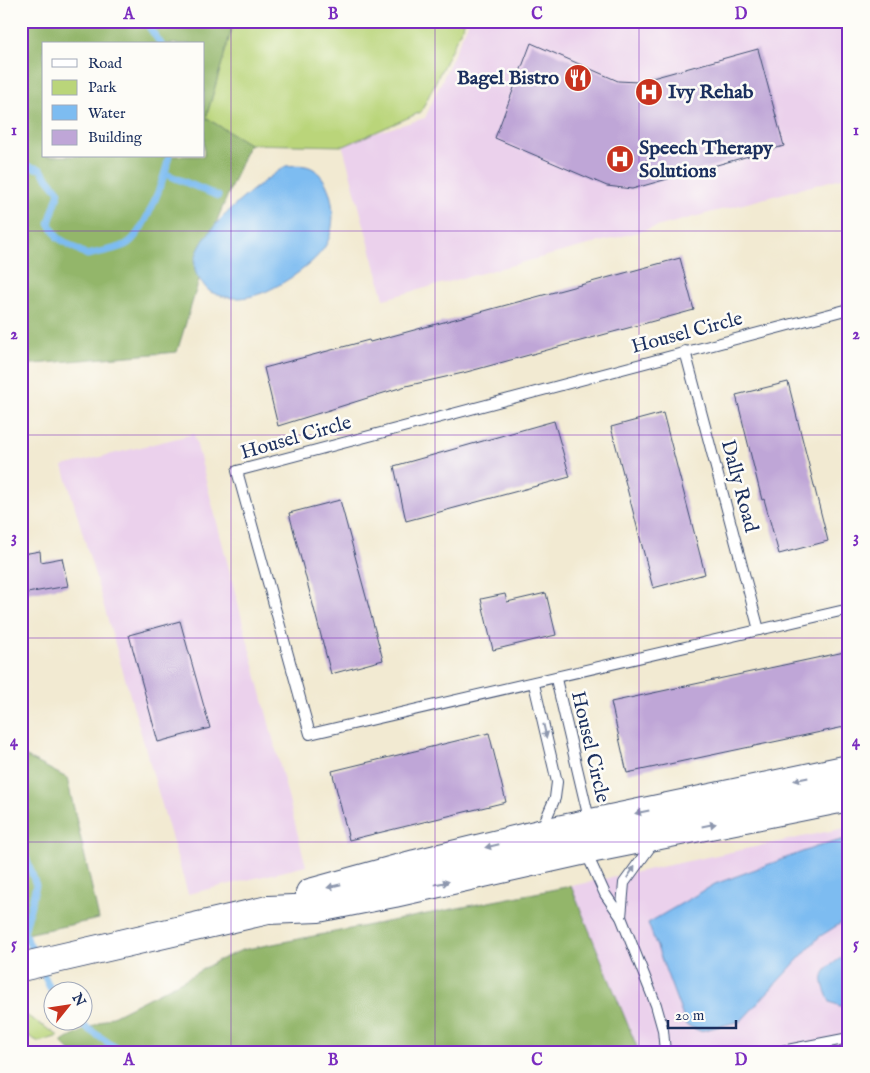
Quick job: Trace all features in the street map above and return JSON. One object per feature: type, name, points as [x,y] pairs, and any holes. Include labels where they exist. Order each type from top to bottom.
[{"type":"main road","points":[[268,910],[318,908],[385,895],[588,836],[849,769]]},
{"type":"main road","points":[[21,966],[268,910],[313,891],[539,834],[588,836],[661,834],[849,797]]},
{"type":"lane","name":"Housel Circle","points":[[849,309],[237,472],[310,734],[556,679],[849,609]]},
{"type":"lane","name":"Dally Road","points":[[684,352],[759,630]]},
{"type":"lane","name":"Housel Circle","points":[[556,679],[588,836],[605,894],[622,917]]},
{"type":"lane","name":"Housel Circle","points":[[534,684],[557,782],[555,798],[539,834]]},
{"type":"lane","points":[[661,834],[641,857],[624,883],[622,917],[656,1005],[663,1030],[665,1052]]},
{"type":"lane","points":[[777,1052],[849,1038]]},
{"type":"shaded area","points":[[469,21],[849,21],[849,176],[384,299],[342,143],[425,118]]},
{"type":"shaded area","points":[[194,434],[306,866],[188,894],[63,466]]},
{"type":"shaded area","points":[[849,827],[849,1052],[639,1052],[571,886]]},
{"type":"green space","points":[[21,21],[234,21],[206,118],[249,144],[218,218],[177,352],[21,365]]},
{"type":"green space","points":[[234,21],[465,21],[421,112],[344,146],[249,144],[206,118]]},
{"type":"green space","points":[[21,754],[67,778],[99,919],[21,935]]},
{"type":"green space","points":[[571,886],[639,1052],[71,1052],[61,1042],[85,1030],[92,1030],[92,1026],[182,981],[217,961],[242,950]]},
{"type":"green space","points":[[21,1012],[42,1025],[42,1030],[50,1030],[59,1036],[39,1042],[21,1032]]},
{"type":"water","points":[[301,165],[312,168],[321,176],[326,184],[330,194],[333,213],[331,233],[324,249],[293,276],[260,294],[233,298],[211,292],[200,280],[195,266],[198,251],[208,234],[240,200],[286,166]]},
{"type":"water","points":[[849,838],[849,918],[819,937],[741,1021],[700,1031],[686,1025],[648,923],[715,884],[816,847]]},
{"type":"water","points":[[849,952],[849,1005],[840,1006],[830,1002],[825,991],[823,977],[824,972],[828,968]]},
{"type":"building","points":[[531,43],[618,81],[638,82],[758,49],[784,146],[632,189],[607,186],[495,138]]},
{"type":"building","points":[[680,258],[694,310],[463,373],[406,386],[278,426],[264,368],[369,340],[370,342]]},
{"type":"building","points":[[788,382],[828,541],[779,554],[764,499],[762,500],[736,395]]},
{"type":"building","points":[[663,413],[705,574],[653,588],[611,427]]},
{"type":"building","points":[[554,421],[570,477],[406,521],[394,466]]},
{"type":"building","points":[[340,500],[383,660],[331,674],[289,513]]},
{"type":"building","points":[[40,551],[41,562],[62,558],[68,586],[21,594],[21,559],[24,559],[23,554]]},
{"type":"building","points":[[546,593],[556,635],[493,650],[481,599],[505,594],[507,602]]},
{"type":"building","points":[[180,621],[210,728],[158,742],[129,635]]},
{"type":"building","points":[[849,651],[849,726],[627,773],[611,702]]},
{"type":"building","points":[[489,733],[506,802],[349,840],[332,771]]},
{"type":"waterway","points":[[145,21],[160,42]]},
{"type":"waterway","points":[[21,165],[40,169],[59,192],[49,223],[58,238],[87,255],[121,247],[132,239],[153,205],[168,158]]},
{"type":"waterway","points":[[166,174],[218,196]]},
{"type":"waterway","points":[[21,844],[36,885],[24,933],[36,957]]},
{"type":"waterway","points":[[41,969],[46,980]]},
{"type":"waterway","points":[[90,1030],[122,1052]]},
{"type":"place","name":"Bagel Bistro","points":[[578,78]]},
{"type":"place","name":"Ivy Rehab","points":[[649,92]]},
{"type":"place","name":"Speech Therapy Solutions","points":[[620,159]]}]
